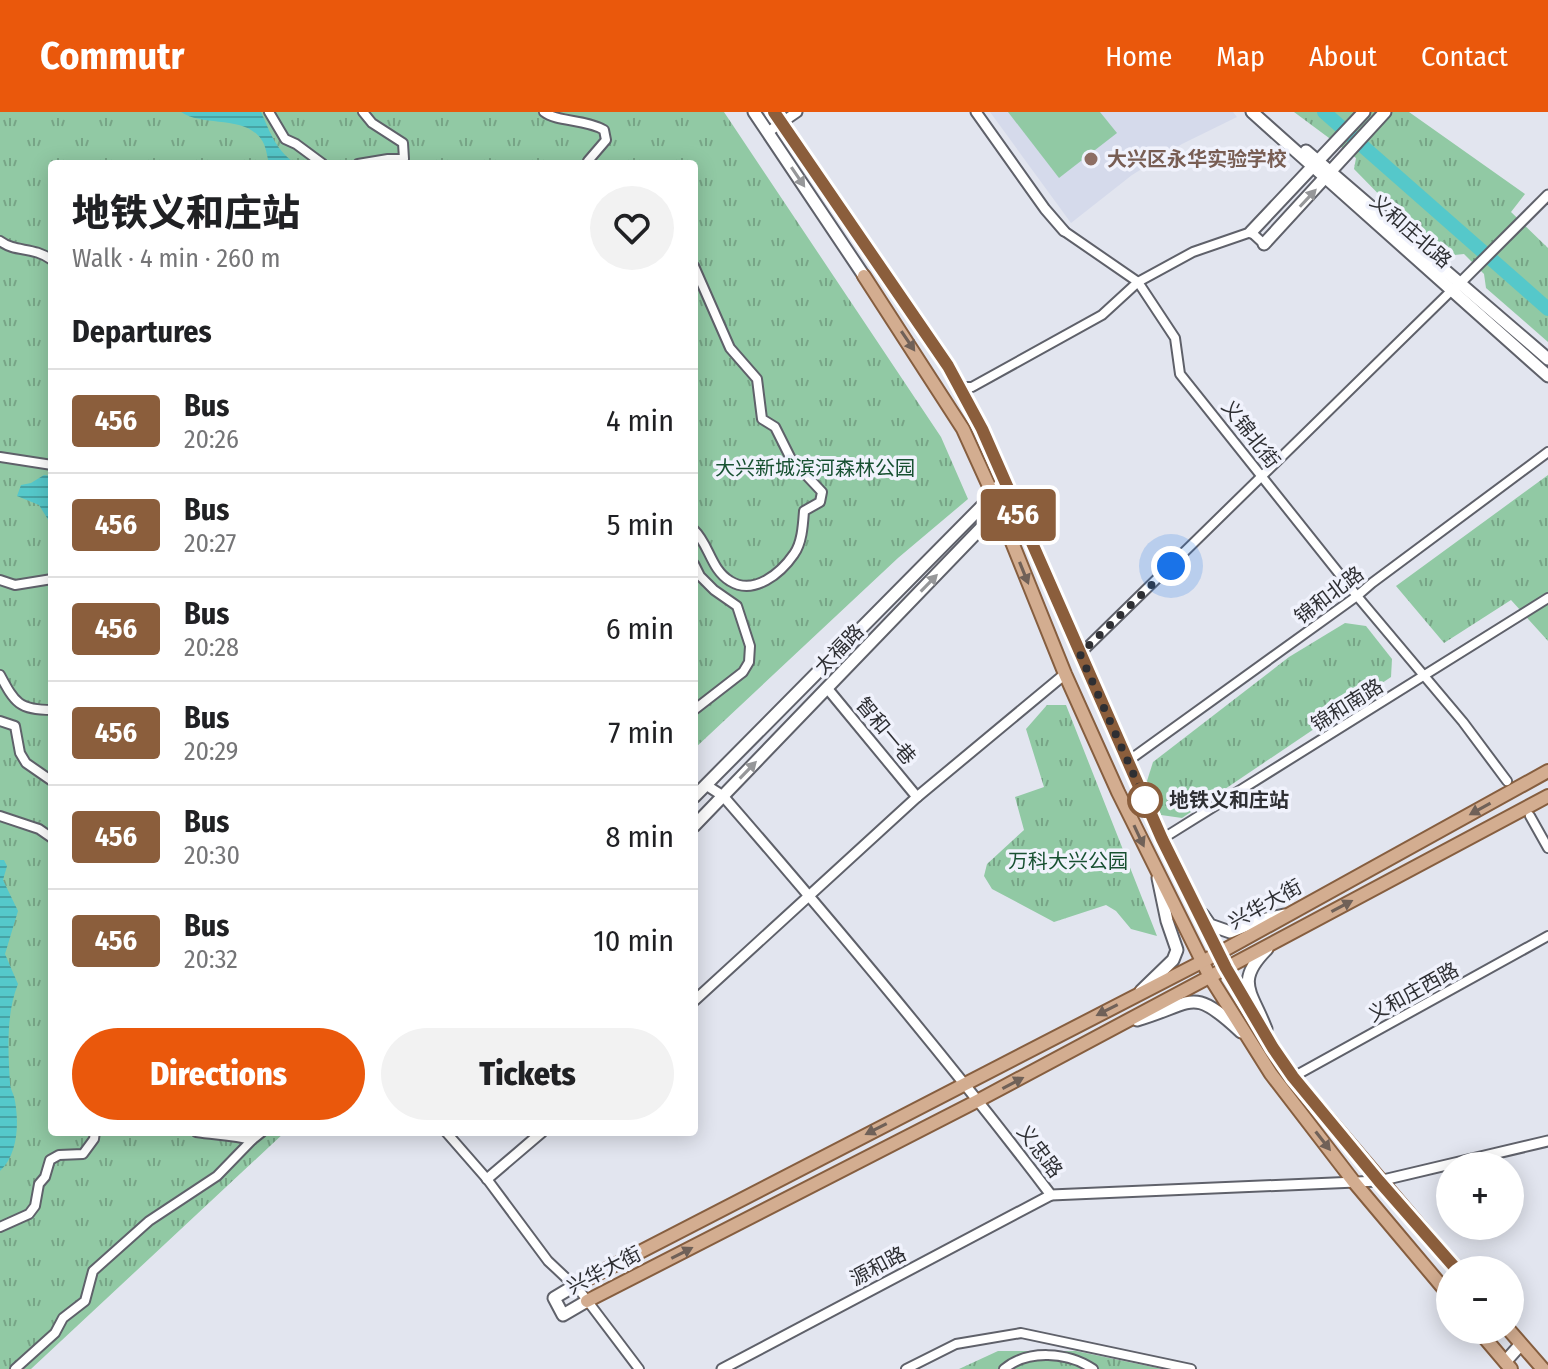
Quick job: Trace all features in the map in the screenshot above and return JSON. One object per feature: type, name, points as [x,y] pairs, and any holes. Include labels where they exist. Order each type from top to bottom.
[{"type":"main road","points":[[754,112],[963,429],[1065,674],[1158,877],[1210,977],[1271,1074],[1354,1182],[1436,1279]]},
{"type":"main road","name":"义和庄北路","points":[[1252,112],[1316,165]]},
{"type":"main road","name":"义和庄北路","points":[[1263,112],[1328,176],[1456,287],[1548,359]]},
{"type":"main road","points":[[1251,232],[1364,112]]},
{"type":"main road","points":[[1264,244],[1385,112]]},
{"type":"main road","points":[[777,117],[960,387],[1004,478],[1010,498],[1162,839],[1226,968],[1293,1077],[1445,1256]]},
{"type":"main road","name":"义和庄北路","points":[[1456,287],[1548,376]]},
{"type":"main road","name":"太福路","points":[[698,793],[993,495],[1004,478]]},
{"type":"main road","name":"太福路","points":[[698,822],[1010,498]]},
{"type":"main road","points":[[1099,749],[1119,742]]},
{"type":"main road","name":"兴华大街","points":[[1548,771],[1219,953],[554,1298],[563,1315],[979,1100],[1548,796]]},
{"type":"main road","points":[[1138,993],[1173,960],[1177,950],[1158,877]]},
{"type":"main road","points":[[1189,892],[1210,925],[1230,932],[1257,921],[1289,914]]},
{"type":"main road","points":[[1273,942],[1255,961],[1248,975],[1247,986],[1273,1048]]},
{"type":"main road","points":[[1125,1023],[1187,1001],[1199,1001],[1212,1006],[1244,1035]]},
{"type":"main road","points":[[1490,1344],[1508,1365],[1521,1344],[1543,1369]]},
{"type":"street","points":[[269,112],[285,139],[317,160]]},
{"type":"street","points":[[363,112],[372,123],[403,143],[404,159],[382,160]]},
{"type":"street","points":[[544,112],[550,117],[595,124],[604,130],[606,140],[589,160]]},
{"type":"street","points":[[768,132],[777,117],[797,112]]},
{"type":"street","name":"义锦北街","points":[[976,112],[1064,231],[1138,282],[1175,338],[1180,374],[1357,596],[1426,676],[1507,781]]},
{"type":"street","points":[[1080,654],[1548,195]]},
{"type":"street","points":[[960,387],[972,387],[1102,315],[1138,282],[1193,252],[1251,232],[1264,244]]},
{"type":"street","points":[[0,241],[7,246],[40,251],[48,257]]},
{"type":"street","points":[[698,275],[730,348],[757,379],[762,419],[775,427],[791,459],[822,492],[820,502],[804,511],[795,553],[768,580],[751,587],[730,582],[714,564],[698,537]]},
{"type":"street","name":"锦和北路","points":[[1128,761],[1357,596],[1548,452]]},
{"type":"street","points":[[0,457],[48,464]]},
{"type":"street","points":[[698,570],[707,583],[737,606],[750,646],[749,662],[743,672],[698,707]]},
{"type":"street","points":[[0,580],[15,585],[48,580]]},
{"type":"street","name":"锦和南路","points":[[1162,839],[1548,598]]},
{"type":"street","points":[[698,998],[917,797],[1065,674]]},
{"type":"street","points":[[0,675],[12,698],[21,706],[48,709]]},
{"type":"street","name":"智和一巷","points":[[827,688],[917,797]]},
{"type":"street","points":[[0,721],[15,726],[20,753],[26,763],[48,778]]},
{"type":"street","name":"义忠路","points":[[706,785],[723,796],[809,895],[979,1100],[1051,1195],[1379,1181],[1548,1141]]},
{"type":"street","points":[[0,816],[39,829],[48,835]]},
{"type":"street","points":[[1530,816],[1548,848]]},
{"type":"street","name":"义和庄西路","points":[[1293,1077],[1548,936]]},
{"type":"street","points":[[0,1227],[29,1214],[35,1206],[39,1184],[45,1177],[50,1160],[59,1155],[83,1154],[94,1136]]},
{"type":"street","points":[[238,1136],[252,1140]]},
{"type":"street","points":[[15,1369],[55,1333],[63,1318],[85,1301],[93,1271],[149,1221],[217,1176],[257,1136]]},
{"type":"street","points":[[449,1136],[487,1179],[548,1261],[587,1301],[639,1369]]},
{"type":"street","points":[[487,1179],[537,1136]]},
{"type":"street","name":"源和路","points":[[722,1369],[1051,1195]]},
{"type":"street","points":[[906,1369],[956,1344],[1021,1333],[1191,1369]]},
{"type":"street","points":[[1004,1369],[1025,1357],[1061,1356],[1093,1369]]},
{"type":"shaded area","name":"大兴区永华实验学校","points":[[990,112],[1233,112],[1237,117],[1182,144],[1132,175],[1071,223]]},
{"type":"green space","name":"大兴新城滨河森林公园","points":[[0,112],[724,112],[941,437],[968,499],[898,558],[698,745],[698,160],[48,160],[48,1136],[281,1136],[31,1369],[0,1369]]},
{"type":"green space","points":[[1008,112],[1100,112],[1117,133],[1059,178]]},
{"type":"green space","points":[[1294,112],[1409,112],[1525,194],[1511,212],[1548,248],[1548,342],[1486,288],[1484,274],[1464,254],[1445,256],[1354,169],[1356,158]]},
{"type":"green space","points":[[1548,475],[1548,641],[1511,600],[1444,643],[1396,586]]},
{"type":"green space","points":[[1345,623],[1366,626],[1392,659],[1391,677],[1182,818],[1161,815],[1147,781],[1153,762],[1289,657]]},
{"type":"green space","name":"万科大兴公园","points":[[1047,705],[1066,705],[1157,936],[1131,929],[1116,911],[1106,905],[1054,922],[992,889],[984,876],[987,864],[1024,830],[1015,797],[1044,787],[1026,729]]},
{"type":"green space","points":[[998,1351],[1076,1351],[1162,1369],[959,1369]]},
{"type":"water","points":[[181,112],[261,112],[279,148],[291,160],[268,160],[263,141],[244,127]]},
{"type":"water","points":[[48,476],[48,520],[39,505],[17,496],[21,485]]},
{"type":"water","points":[[0,860],[4,860],[7,866],[3,880],[18,911],[5,954],[18,984],[11,1007],[8,1045],[17,1129],[14,1147],[0,1171]]},
{"type":"waterway","points":[[1324,112],[1548,309]]},
{"type":"bus line","name":"456","points":[[774,112],[948,366],[982,429],[1162,839],[1226,968],[1293,1077],[1445,1256]]},
{"type":"place","name":"大兴区永华实验学校","points":[[1091,159]]},
{"type":"place","name":"地铁义和庄站","points":[[1145,800]]},
{"type":"route","points":[[1145,800],[1080,654],[1171,566]]}]
